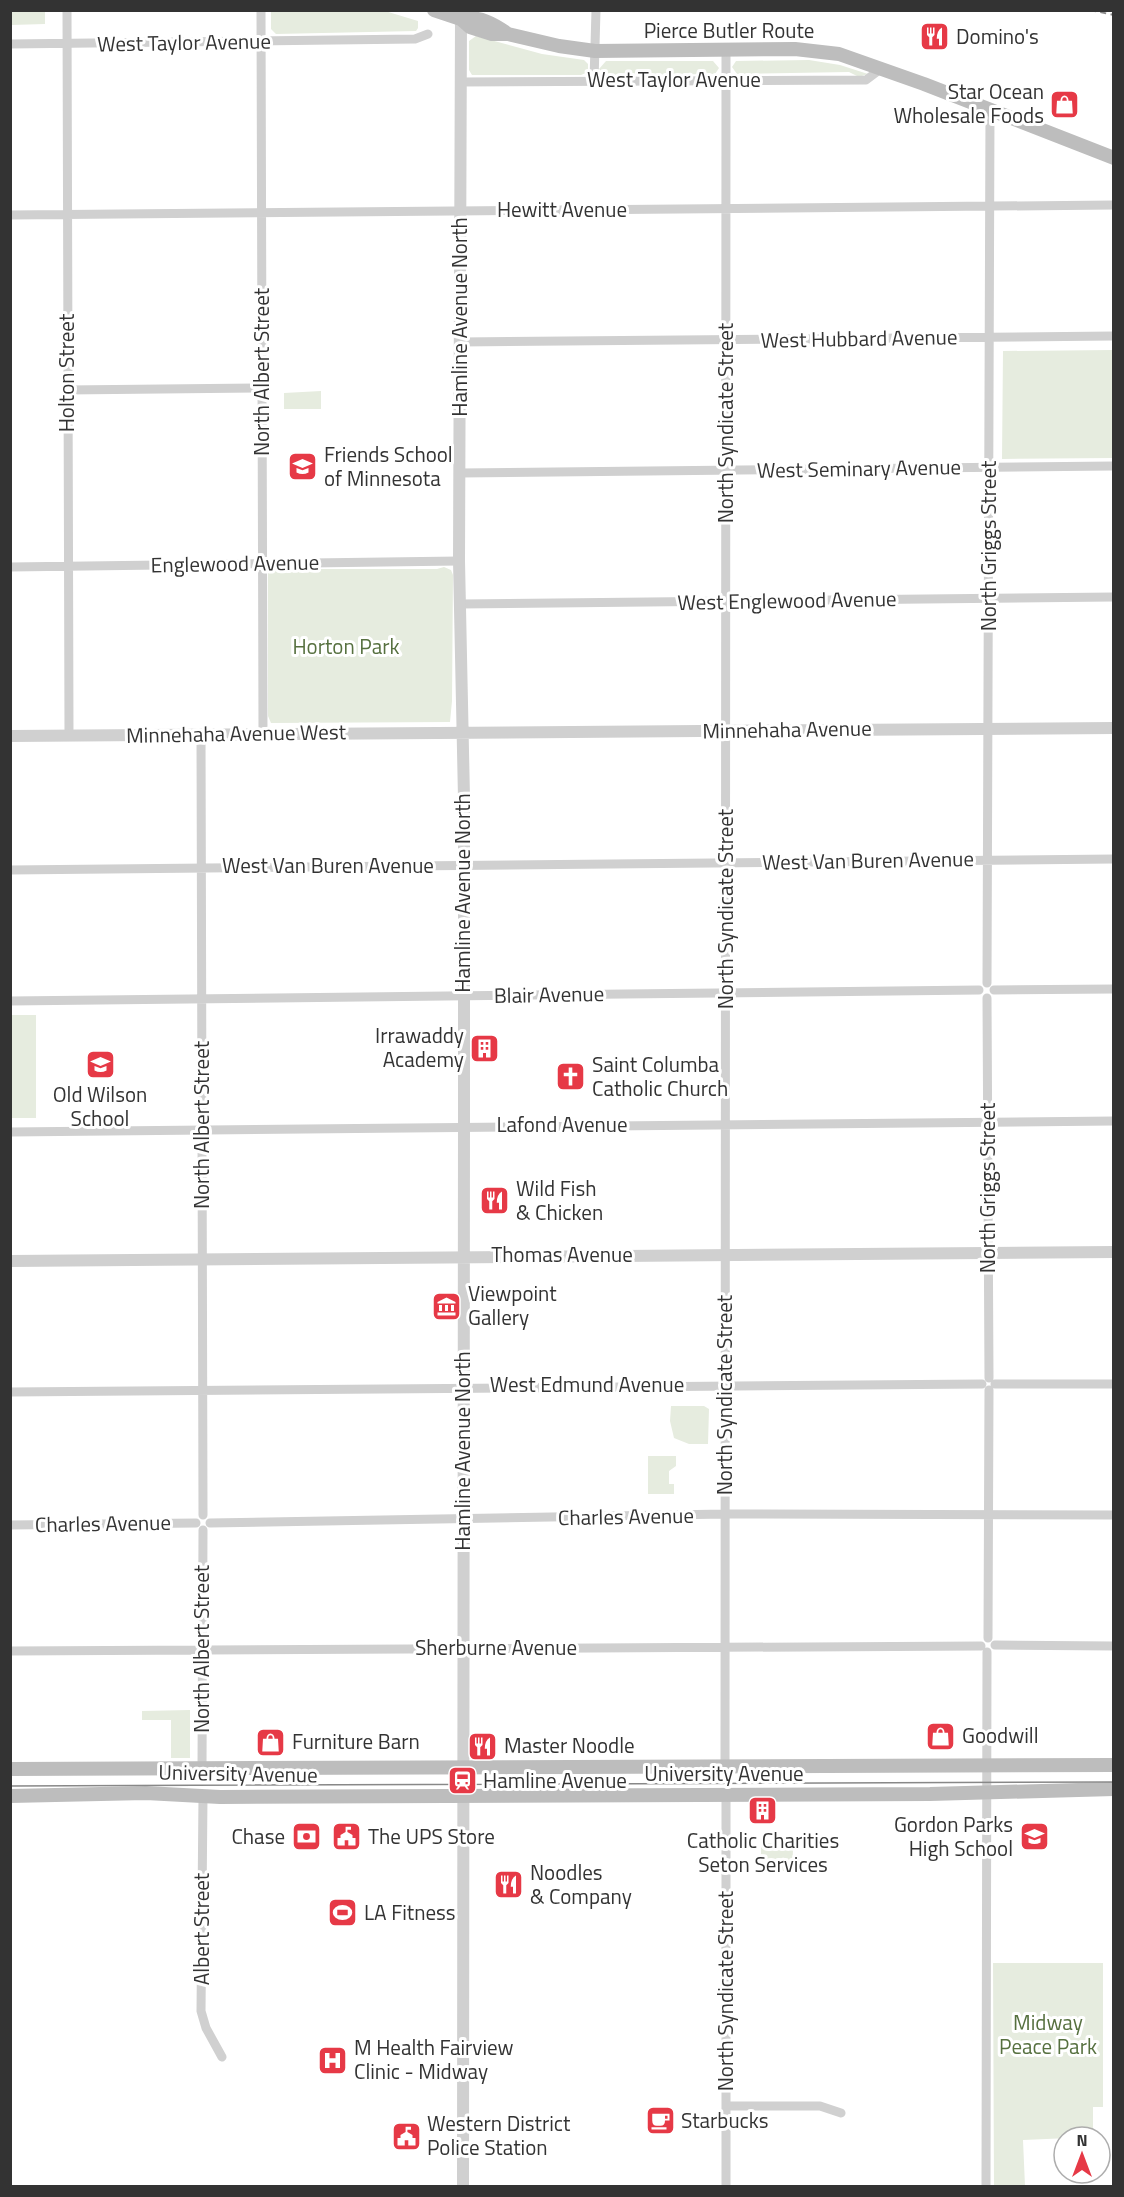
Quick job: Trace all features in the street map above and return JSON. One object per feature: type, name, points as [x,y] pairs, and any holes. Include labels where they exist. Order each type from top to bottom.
[{"type":"main road","name":"Pierce Butler Route","points":[[434,10],[461,19],[474,28],[492,34],[507,34],[551,45],[595,51],[814,50],[849,56],[1113,158]]},
{"type":"main road","name":"University Avenue","points":[[10,1769],[1113,1765]]},
{"type":"main road","name":"University Avenue","points":[[10,1796],[112,1793],[203,1796],[726,1795],[988,1793],[1113,1789]]},
{"type":"street","name":"Holton Street","points":[[67,10],[69,736]]},
{"type":"street","name":"North Albert Street","points":[[261,10],[263,733]]},
{"type":"street","points":[[594,81],[596,10]]},
{"type":"street","name":"Hamline Avenue North","points":[[461,19],[459,561],[464,865],[465,1520],[462,1796]]},
{"type":"street","name":"West Taylor Avenue","points":[[10,44],[416,39],[428,34]]},
{"type":"street","name":"North Syndicate Street","points":[[725,1766],[726,51]]},
{"type":"street","name":"West Taylor Avenue","points":[[461,82],[859,80],[870,78],[882,68]]},
{"type":"street","name":"North Griggs Street","points":[[987,983],[990,110]]},
{"type":"street","name":"Hewitt Avenue","points":[[10,215],[262,211],[989,208],[1113,205]]},
{"type":"street","name":"West Hubbard Avenue","points":[[460,342],[1113,336]]},
{"type":"street","points":[[67,390],[262,388]]},
{"type":"street","name":"West Seminary Avenue","points":[[460,473],[1113,466]]},
{"type":"street","name":"Englewood Avenue","points":[[10,567],[459,561]]},
{"type":"street","name":"West Englewood Avenue","points":[[460,604],[1113,597]]},
{"type":"street","name":"Minnehaha Avenue","points":[[462,733],[1113,728]]},
{"type":"street","name":"Minnehaha Avenue West","points":[[10,736],[462,733]]},
{"type":"street","name":"North Albert Street","points":[[201,734],[202,1768]]},
{"type":"street","name":"West Van Buren Avenue","points":[[10,870],[1113,859]]},
{"type":"street","points":[[987,983],[991,984],[994,990],[993,995],[987,998],[979,990],[982,984],[987,983]]},
{"type":"street","points":[[994,990],[1113,989]]},
{"type":"street","name":"Blair Avenue","points":[[10,1000],[979,990]]},
{"type":"street","name":"North Griggs Street","points":[[986,2187],[989,1384],[987,998]]},
{"type":"street","name":"Lafond Avenue","points":[[10,1132],[464,1125],[1113,1120]]},
{"type":"street","name":"Thomas Avenue","points":[[10,1261],[1113,1252]]},
{"type":"street","name":"West Edmund Avenue","points":[[10,1392],[725,1384],[1113,1384]]},
{"type":"street","name":"Charles Avenue","points":[[10,1525],[465,1520],[725,1514],[1113,1515]]},
{"type":"street","name":"Sherburne Avenue","points":[[10,1651],[1113,1646]]},
{"type":"street","name":"North Syndicate Street","points":[[726,1795],[726,2187]]},
{"type":"street","name":"Albert Street","points":[[203,1796],[201,2011],[206,2028],[222,2057]]},
{"type":"street","points":[[462,1796],[463,2187]]},
{"type":"street","points":[[726,2106],[820,2106],[840,2113]]},
{"type":"green space","points":[[10,11],[45,11],[45,24],[11,25]]},
{"type":"green space","points":[[271,11],[385,11],[418,21],[418,28],[416,31],[276,34],[271,29]]},
{"type":"green space","points":[[476,36],[542,54],[584,60],[588,64],[588,72],[581,75],[472,75],[469,70],[469,41]]},
{"type":"green space","points":[[809,60],[840,65],[868,74],[859,77],[849,72],[737,74],[732,67],[736,61]]},
{"type":"green space","points":[[606,61],[713,61],[719,68],[715,74],[606,75],[599,69]]},
{"type":"green space","points":[[1113,350],[1113,458],[1002,459],[1003,351]]},
{"type":"green space","points":[[321,391],[321,409],[284,409],[284,393]]},
{"type":"green space","name":"Horton Park","points":[[444,567],[451,570],[453,575],[450,722],[271,723],[268,716],[268,572],[274,569],[437,569]]},
{"type":"green space","points":[[10,1015],[36,1015],[36,1118],[11,1118]]},
{"type":"green space","points":[[671,1406],[704,1406],[709,1409],[708,1444],[689,1444],[674,1438],[670,1421]]},
{"type":"green space","points":[[648,1456],[676,1456],[676,1466],[669,1471],[669,1484],[674,1484],[674,1494],[648,1494]]},
{"type":"green space","points":[[190,1710],[190,1758],[171,1758],[171,1720],[142,1720],[142,1711]]},
{"type":"green space","points":[[761,1843],[787,1843],[787,1850],[793,1850],[792,1871],[783,1871],[777,1859],[761,1859]]},
{"type":"green space","name":"Midway Peace Park","points":[[993,1963],[1103,1963],[1103,2107],[1093,2107],[1093,2125],[1052,2125],[1052,2139],[1023,2140],[1025,2186],[994,2186]]},
{"type":"tram line","points":[[10,1786],[1114,1782]]},
{"type":"railway","points":[[1090,10],[1114,15]]},
{"type":"place","name":"Domino's","points":[[935,37]]},
{"type":"place","name":"Star Ocean Wholesale Foods","points":[[1065,104]]},
{"type":"place","name":"Friends School of Minnesota","points":[[303,467]]},
{"type":"place","name":"Irrawaddy Academy","points":[[485,1048]]},
{"type":"place","name":"Old Wilson School","points":[[100,1064]]},
{"type":"place","name":"Saint Columba Catholic Church","points":[[571,1077]]},
{"type":"place","name":"Wild Fish & Chicken","points":[[495,1201]]},
{"type":"place","name":"Viewpoint Gallery","points":[[447,1306]]},
{"type":"place","name":"Goodwill","points":[[941,1736]]},
{"type":"place","name":"Furniture Barn","points":[[271,1742]]},
{"type":"place","name":"Master Noodle","points":[[483,1746]]},
{"type":"place","name":"Hamline Avenue","points":[[462,1781]]},
{"type":"place","name":"Catholic Charities Seton Services","points":[[763,1810]]},
{"type":"place","name":"Chase","points":[[306,1837]]},
{"type":"place","name":"The UPS Store","points":[[347,1837]]},
{"type":"place","name":"Gordon Parks High School","points":[[1034,1837]]},
{"type":"place","name":"Noodles & Company","points":[[509,1885]]},
{"type":"place","name":"LA Fitness","points":[[343,1913]]},
{"type":"place","name":"M Health Fairview Clinic - Midway","points":[[333,2060]]},
{"type":"place","name":"Starbucks","points":[[660,2121]]},
{"type":"place","name":"Western District Police Station","points":[[406,2136]]}]
